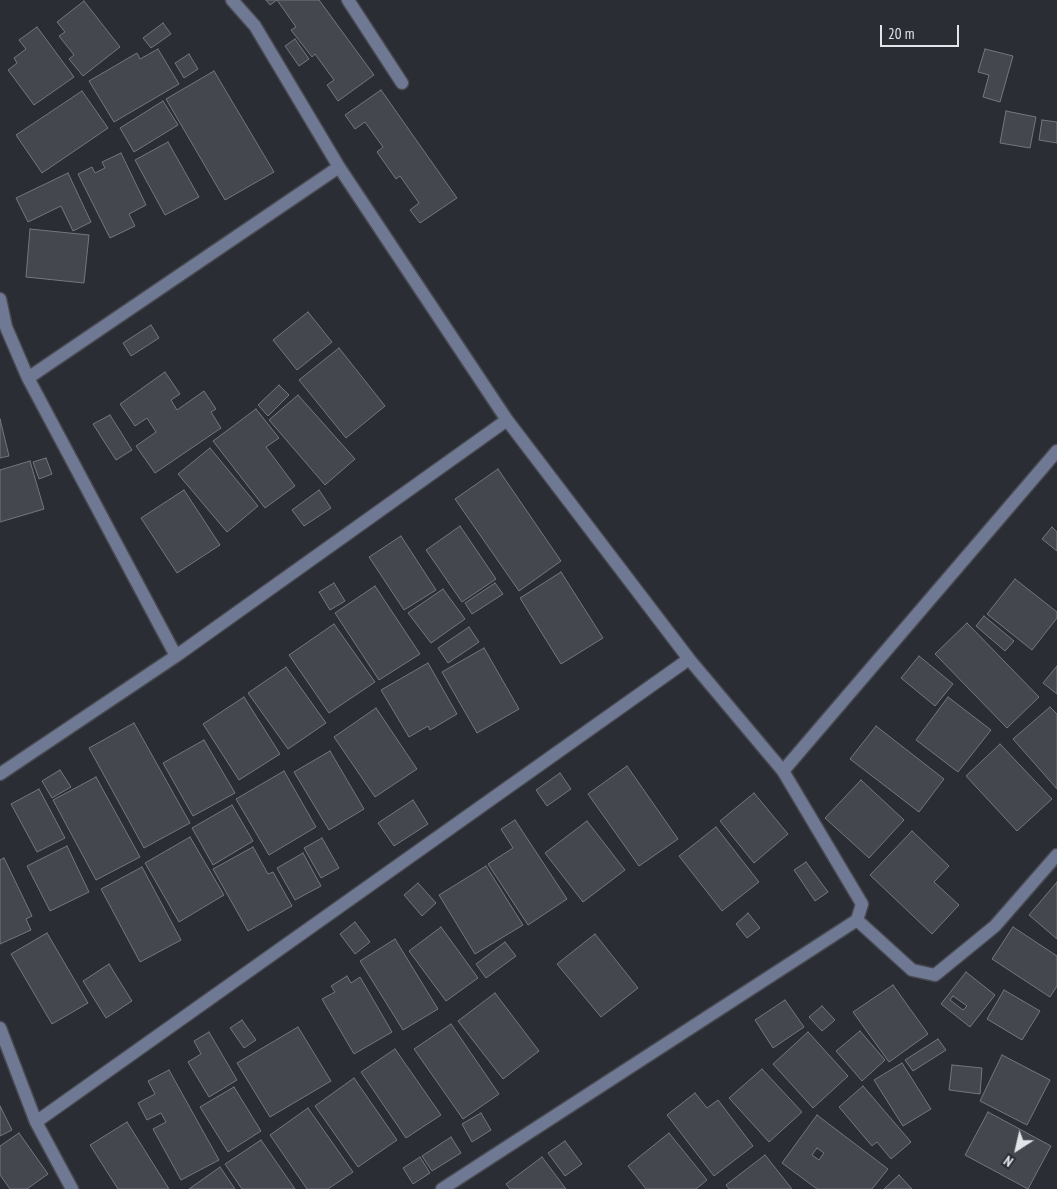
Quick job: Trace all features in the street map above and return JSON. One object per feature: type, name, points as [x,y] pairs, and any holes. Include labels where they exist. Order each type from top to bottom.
[{"type":"street","points":[[232,0],[255,26],[339,167],[507,420],[689,659],[783,771],[862,904],[857,920],[442,1189]]},
{"type":"street","points":[[348,0],[402,83]]},
{"type":"street","points":[[28,378],[339,167]]},
{"type":"street","points":[[0,299],[6,327],[28,378],[176,656]]},
{"type":"street","points":[[0,774],[176,656],[507,420]]},
{"type":"street","points":[[783,771],[1057,451]]},
{"type":"street","points":[[36,1122],[689,659]]},
{"type":"street","points":[[857,920],[912,970],[935,975],[995,926],[1057,855]]},
{"type":"street","points":[[0,1028],[36,1122],[72,1189]]},
{"type":"building","points":[[266,0],[277,0],[270,5]]},
{"type":"building","points":[[277,0],[319,0],[374,75],[338,101],[327,85],[334,80],[315,54],[312,57],[291,30],[296,27]]},
{"type":"building","points":[[84,1],[120,47],[83,76],[69,59],[74,55],[59,36],[65,32],[57,22]]},
{"type":"building","points":[[163,23],[171,34],[151,48],[143,38]]},
{"type":"building","points":[[37,27],[74,77],[34,105],[8,70],[17,63],[14,58],[26,49],[19,40]]},
{"type":"building","points":[[295,39],[309,59],[299,66],[285,46]]},
{"type":"building","points":[[158,49],[179,84],[114,122],[89,81],[137,53],[140,59]]},
{"type":"building","points":[[985,49],[1013,56],[1000,102],[983,97],[989,75],[978,72]]},
{"type":"building","points":[[189,54],[198,69],[184,78],[175,63]]},
{"type":"building","points":[[214,71],[274,172],[225,200],[166,99]]},
{"type":"building","points":[[381,90],[457,198],[420,223],[410,210],[419,203],[400,176],[396,179],[377,152],[383,147],[365,122],[355,129],[345,115]]},
{"type":"building","points":[[82,91],[108,128],[42,173],[16,135]]},
{"type":"building","points":[[163,101],[178,125],[134,152],[120,128]]},
{"type":"building","points":[[1006,111],[1036,117],[1030,148],[1000,143]]},
{"type":"building","points":[[1042,120],[1057,122],[1057,143],[1039,140]]},
{"type":"building","points":[[168,142],[199,197],[165,215],[135,160]]},
{"type":"building","points":[[121,153],[146,205],[129,214],[135,226],[110,238],[78,174],[92,167],[95,173],[105,168],[102,162]]},
{"type":"building","points":[[68,173],[91,222],[73,231],[61,206],[28,222],[16,198]]},
{"type":"building","points":[[30,229],[89,235],[84,283],[26,277]]},
{"type":"building","points":[[308,312],[332,342],[297,370],[273,340]]},
{"type":"building","points":[[151,325],[159,338],[131,356],[123,343]]},
{"type":"building","points":[[339,348],[385,406],[346,438],[299,380]]},
{"type":"building","points":[[165,372],[180,394],[171,400],[177,410],[204,391],[216,409],[211,412],[221,428],[155,473],[136,446],[156,432],[147,418],[135,426],[120,404]]},
{"type":"building","points":[[279,385],[289,395],[268,416],[258,405]]},
{"type":"building","points":[[298,395],[355,459],[325,485],[269,420]]},
{"type":"building","points":[[256,409],[279,438],[266,447],[295,486],[265,508],[213,441]]},
{"type":"building","points":[[110,415],[132,450],[116,460],[93,424]]},
{"type":"building","points":[[0,419],[9,456],[0,458]]},
{"type":"building","points":[[210,448],[258,506],[227,532],[178,474]]},
{"type":"building","points":[[46,458],[52,474],[39,479],[33,462]]},
{"type":"building","points":[[30,461],[44,509],[0,522],[0,470]]},
{"type":"building","points":[[498,469],[561,561],[519,591],[455,499]]},
{"type":"building","points":[[184,490],[220,545],[177,573],[141,518]]},
{"type":"building","points":[[319,490],[331,508],[304,526],[292,510]]},
{"type":"building","points":[[460,526],[496,579],[462,602],[426,550]]},
{"type":"building","points":[[1052,527],[1057,532],[1057,551],[1042,539]]},
{"type":"building","points":[[401,536],[436,590],[404,610],[369,557]]},
{"type":"building","points":[[561,572],[603,638],[561,664],[520,598]]},
{"type":"building","points":[[1015,579],[1057,612],[1057,618],[1032,650],[987,614]]},
{"type":"building","points":[[334,583],[345,601],[330,610],[319,592]]},
{"type":"building","points":[[495,583],[503,594],[472,614],[465,603]]},
{"type":"building","points":[[375,586],[420,654],[379,680],[335,613]]},
{"type":"building","points":[[443,589],[465,619],[431,643],[408,613]]},
{"type":"building","points":[[984,616],[1014,641],[1005,651],[976,626]]},
{"type":"building","points":[[967,623],[1039,697],[1007,728],[935,654]]},
{"type":"building","points":[[334,624],[375,682],[329,713],[289,655]]},
{"type":"building","points":[[469,627],[479,642],[448,663],[438,648]]},
{"type":"building","points":[[484,648],[519,709],[477,733],[442,672]]},
{"type":"building","points":[[919,656],[953,684],[935,706],[901,678]]},
{"type":"building","points":[[428,663],[457,714],[430,730],[428,726],[409,737],[381,690]]},
{"type":"building","points":[[1057,666],[1057,694],[1043,683]]},
{"type":"building","points":[[286,667],[326,723],[288,749],[248,693]]},
{"type":"building","points":[[244,697],[280,754],[239,780],[203,724]]},
{"type":"building","points":[[948,697],[991,730],[958,772],[916,740]]},
{"type":"building","points":[[1050,707],[1057,714],[1057,789],[1013,739]]},
{"type":"building","points":[[376,708],[417,769],[375,797],[334,737]]},
{"type":"building","points":[[134,723],[190,823],[144,848],[89,748]]},
{"type":"building","points":[[876,726],[944,779],[919,812],[850,759]]},
{"type":"building","points":[[204,740],[235,793],[193,816],[163,763]]},
{"type":"building","points":[[1000,744],[1052,799],[1017,831],[966,776]]},
{"type":"building","points":[[330,751],[364,809],[329,830],[294,772]]},
{"type":"building","points":[[627,766],[678,839],[639,866],[588,794]]},
{"type":"building","points":[[60,770],[71,787],[52,798],[42,781]]},
{"type":"building","points":[[284,771],[316,827],[269,855],[236,799]]},
{"type":"building","points":[[560,773],[571,789],[547,806],[536,790]]},
{"type":"building","points":[[96,777],[140,857],[96,880],[53,800]]},
{"type":"building","points":[[861,780],[904,820],[869,858],[825,818]]},
{"type":"building","points":[[39,789],[65,838],[37,852],[11,804]]},
{"type":"building","points":[[754,793],[788,834],[754,863],[720,821]]},
{"type":"building","points":[[413,800],[428,824],[394,846],[378,823]]},
{"type":"building","points":[[232,805],[253,841],[213,865],[192,828]]},
{"type":"building","points":[[515,820],[567,899],[528,925],[488,864],[513,848],[501,829]]},
{"type":"building","points":[[587,821],[625,870],[583,902],[545,853]]},
{"type":"building","points":[[716,827],[759,882],[722,911],[679,856]]},
{"type":"building","points":[[912,831],[949,866],[934,882],[959,905],[932,934],[870,875]]},
{"type":"building","points":[[190,837],[224,895],[179,922],[145,863]]},
{"type":"building","points":[[322,838],[339,868],[321,878],[304,848]]},
{"type":"building","points":[[67,846],[89,892],[50,911],[27,866]]},
{"type":"building","points":[[253,847],[268,874],[273,872],[292,906],[248,931],[213,869]]},
{"type":"building","points":[[303,853],[321,886],[295,900],[277,868]]},
{"type":"building","points":[[4,858],[32,916],[26,919],[31,930],[0,944],[0,860]]},
{"type":"building","points":[[806,862],[828,892],[815,901],[794,870]]},
{"type":"building","points":[[486,866],[523,925],[475,954],[439,895]]},
{"type":"building","points":[[142,867],[181,940],[140,962],[101,889]]},
{"type":"building","points":[[1057,882],[1057,939],[1029,915]]},
{"type":"building","points":[[418,883],[436,903],[422,916],[404,895]]},
{"type":"building","points":[[748,913],[760,928],[747,938],[736,924]]},
{"type":"building","points":[[355,922],[370,942],[355,954],[340,934]]},
{"type":"building","points":[[441,927],[478,978],[446,1001],[409,951]]},
{"type":"building","points":[[1013,927],[1057,956],[1057,986],[1050,997],[992,959]]},
{"type":"building","points":[[47,933],[88,1003],[52,1024],[11,954]]},
{"type":"building","points":[[595,934],[638,988],[601,1017],[557,964]]},
{"type":"building","points":[[395,939],[438,1009],[403,1030],[360,961]]},
{"type":"building","points":[[505,942],[516,956],[486,978],[476,964]]},
{"type":"building","points":[[109,964],[132,1001],[106,1018],[83,981]]},
{"type":"building","points":[[966,972],[995,995],[970,1027],[941,1004]],"holes":[[[953,996],[967,1006],[963,1010],[950,1000]]]},
{"type":"building","points":[[347,976],[351,983],[360,977],[392,1032],[354,1054],[322,999],[335,992],[331,986]]},
{"type":"building","points":[[893,985],[928,1034],[889,1062],[853,1012]]},
{"type":"building","points":[[1004,990],[1040,1011],[1022,1040],[987,1019]]},
{"type":"building","points":[[495,993],[539,1051],[503,1079],[458,1021]]},
{"type":"building","points":[[785,1000],[804,1027],[773,1048],[755,1020]]},
{"type":"building","points":[[822,1006],[835,1020],[822,1031],[809,1017]]},
{"type":"building","points":[[242,1020],[256,1040],[244,1048],[230,1028]]},
{"type":"building","points":[[451,1024],[499,1094],[463,1119],[414,1049]]},
{"type":"building","points":[[298,1027],[331,1081],[270,1117],[237,1063]]},
{"type":"building","points":[[860,1031],[885,1060],[862,1081],[836,1051]]},
{"type":"building","points":[[209,1032],[237,1080],[209,1097],[188,1062],[201,1054],[194,1041]]},
{"type":"building","points":[[808,1032],[848,1076],[813,1108],[773,1064]]},
{"type":"building","points":[[938,1039],[946,1050],[913,1071],[905,1060]]},
{"type":"building","points":[[395,1049],[441,1115],[406,1138],[361,1072]]},
{"type":"building","points":[[1002,1055],[1050,1080],[1027,1125],[980,1101]]},
{"type":"building","points":[[902,1063],[931,1109],[903,1126],[874,1080]]},
{"type":"building","points":[[952,1065],[982,1068],[980,1094],[949,1090]]},
{"type":"building","points":[[762,1069],[802,1112],[769,1142],[729,1098]]},
{"type":"building","points":[[169,1070],[219,1160],[181,1180],[153,1129],[166,1122],[161,1113],[147,1120],[138,1103],[155,1094],[148,1081]]},
{"type":"building","points":[[354,1078],[397,1140],[358,1167],[315,1106]]},
{"type":"building","points":[[863,1086],[911,1142],[891,1159],[877,1142],[872,1146],[839,1107]]},
{"type":"building","points":[[234,1087],[261,1131],[228,1152],[200,1107]]},
{"type":"building","points":[[695,1093],[707,1108],[718,1100],[753,1146],[714,1176],[667,1115]]},
{"type":"building","points":[[0,1106],[12,1130],[0,1136]]},
{"type":"building","points":[[308,1108],[353,1172],[328,1189],[307,1189],[270,1135]]},
{"type":"building","points":[[988,1112],[1051,1146],[1028,1189],[965,1155]]},
{"type":"building","points":[[481,1113],[491,1130],[472,1142],[462,1124]]},
{"type":"building","points":[[817,1115],[888,1169],[872,1189],[817,1189],[782,1163]],"holes":[[[817,1148],[824,1153],[819,1160],[812,1155]]]},
{"type":"building","points":[[127,1122],[169,1189],[118,1189],[90,1145]]},
{"type":"building","points":[[19,1133],[48,1174],[27,1189],[10,1189],[0,1175],[0,1146]]},
{"type":"building","points":[[669,1133],[707,1180],[696,1189],[646,1189],[628,1166]]},
{"type":"building","points":[[451,1137],[461,1153],[432,1171],[422,1156]]},
{"type":"building","points":[[261,1140],[295,1189],[242,1189],[225,1164]]},
{"type":"building","points":[[565,1141],[582,1164],[565,1176],[548,1153]]},
{"type":"building","points":[[765,1155],[792,1189],[729,1189],[726,1185]]},
{"type":"building","points":[[420,1157],[430,1173],[413,1184],[403,1168]]},
{"type":"building","points":[[542,1157],[566,1189],[510,1189],[506,1184]]},
{"type":"building","points":[[220,1167],[235,1189],[189,1189]]},
{"type":"building","points":[[899,1175],[912,1189],[884,1189]]}]
